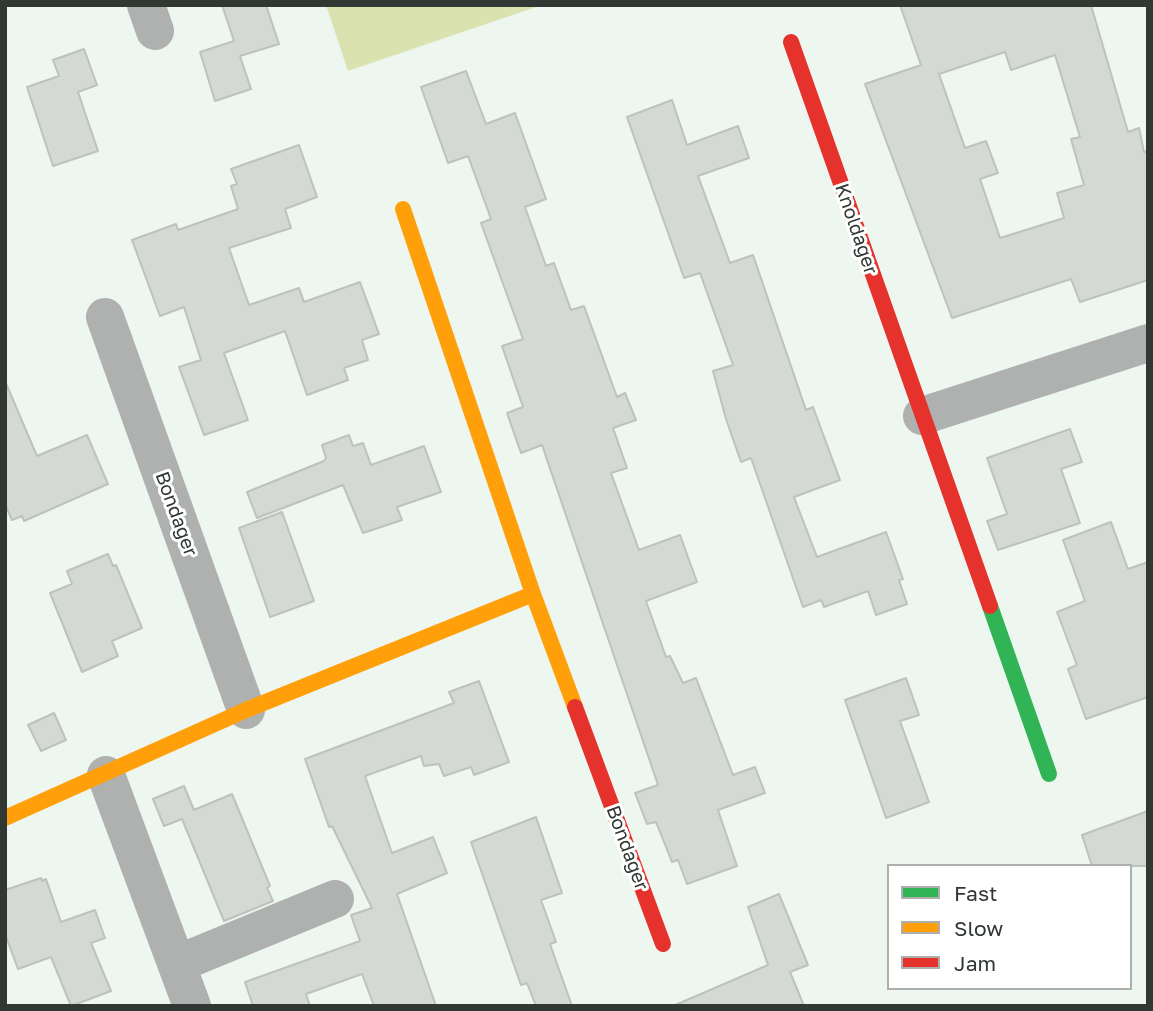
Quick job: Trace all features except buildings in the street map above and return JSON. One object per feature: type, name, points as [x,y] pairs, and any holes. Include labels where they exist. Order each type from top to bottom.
[{"type":"street","name":"Knoldager","points":[[790,42],[1049,774]]},
{"type":"street","name":"Bondager","points":[[403,209],[533,594],[663,944]]},
{"type":"street","name":"Bondager","points":[[105,317],[246,710]]},
{"type":"street","points":[[922,416],[1148,343]]},
{"type":"street","points":[[5,818],[246,710],[533,594]]},
{"type":"street","points":[[106,775],[192,1006]]},
{"type":"street","points":[[177,964],[335,900]]},
{"type":"green space","points":[[326,5],[542,5],[348,71]]},
{"type":"traffic: fast","points":[[990,606],[1049,774]]},
{"type":"traffic: slow","points":[[403,209],[533,594],[575,707]]},
{"type":"traffic: slow","points":[[5,818],[246,710],[533,594]]},
{"type":"traffic: jam","points":[[791,42],[990,606]]},
{"type":"traffic: jam","points":[[575,707],[663,944]]}]
